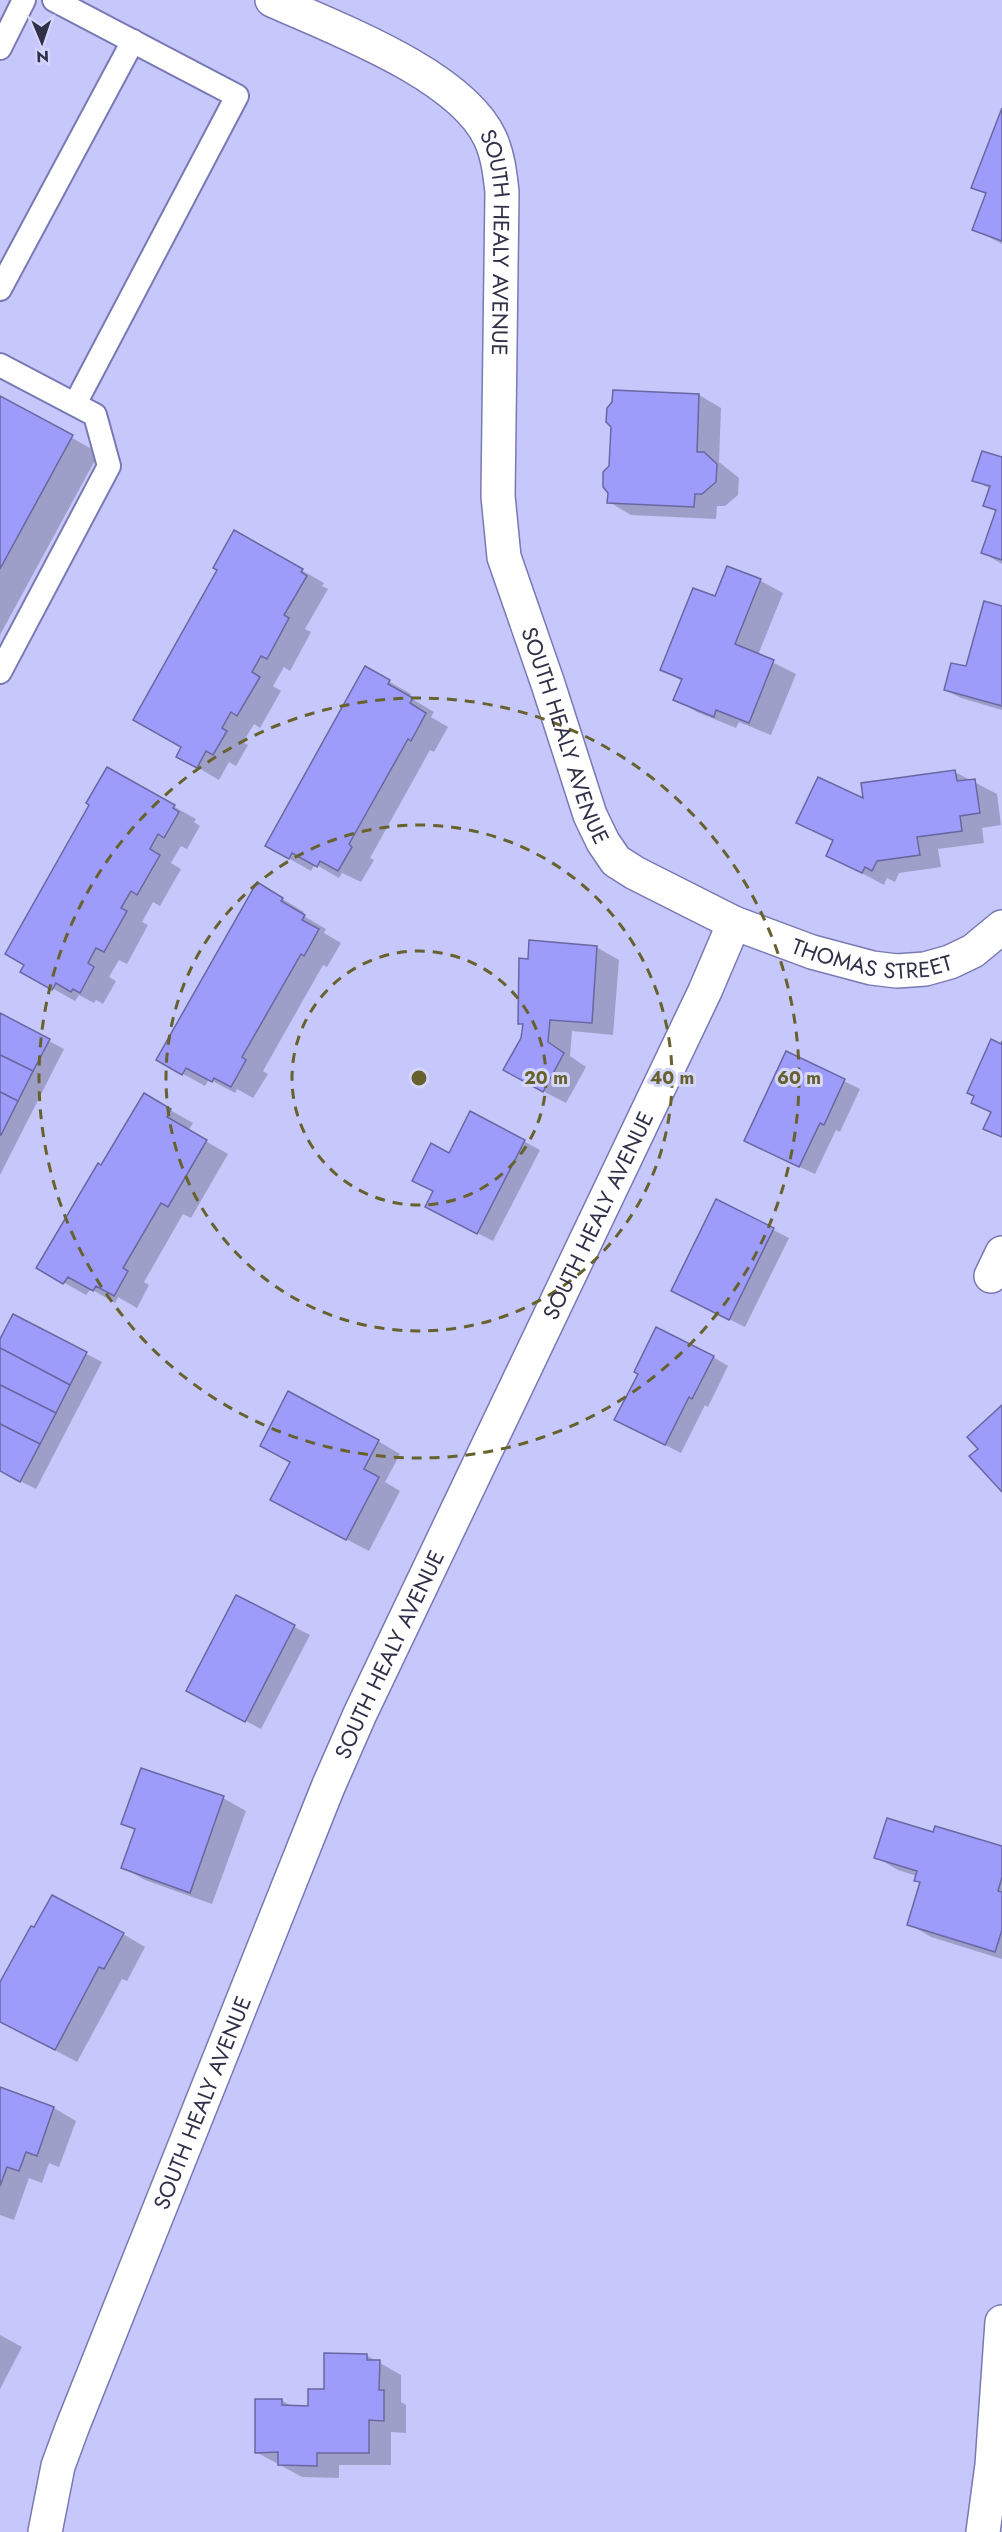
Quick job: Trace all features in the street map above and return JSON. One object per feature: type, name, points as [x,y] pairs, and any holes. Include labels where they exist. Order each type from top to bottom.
[{"type":"street","name":"SOUTH HEALY AVENUE","points":[[45,2532],[58,2466],[72,2428],[328,1787],[365,1704],[705,991],[735,922],[635,873],[616,861],[603,842],[590,815],[504,557],[498,496],[502,192],[498,163],[489,137],[472,114],[451,93],[426,76],[361,40],[272,0]]},
{"type":"street","name":"THOMAS STREET","points":[[735,922],[812,952],[872,968],[897,971],[925,969],[950,962],[973,951],[1002,927]]},
{"type":"street","points":[[983,2532],[992,2465],[1002,2322]]},
{"type":"lane","points":[[0,48],[24,0]]},
{"type":"lane","points":[[54,0],[237,96],[75,404]]},
{"type":"lane","points":[[0,289],[133,41]]},
{"type":"lane","points":[[0,365],[95,415],[109,466],[0,672]]},
{"type":"building","points":[[1002,108],[1002,241],[972,230],[986,193],[971,188]]},
{"type":"building","points":[[613,390],[699,394],[697,452],[704,452],[717,464],[716,482],[702,494],[695,494],[694,507],[607,503],[608,493],[603,487],[603,472],[609,466],[611,427],[606,422],[607,408],[612,402]]},
{"type":"building","points":[[0,396],[73,435],[0,569]]},
{"type":"building","points":[[982,451],[1002,457],[1002,560],[981,553],[996,510],[983,506],[990,486],[972,481]]},
{"type":"building","points":[[234,530],[303,569],[301,572],[307,576],[284,615],[289,618],[267,659],[261,656],[252,672],[260,677],[237,716],[231,712],[222,728],[227,731],[213,755],[206,751],[197,768],[176,757],[181,747],[133,720],[217,570],[213,568]]},
{"type":"building","points":[[727,566],[761,579],[735,644],[774,660],[749,723],[716,710],[714,717],[673,700],[682,679],[660,670],[693,588],[715,596]]},
{"type":"building","points":[[984,601],[1002,606],[1002,706],[944,690],[951,663],[966,666]]},
{"type":"building","points":[[365,666],[390,680],[388,684],[413,698],[410,703],[426,713],[411,741],[408,739],[349,844],[352,847],[338,871],[320,861],[317,867],[292,853],[289,859],[265,846]]},
{"type":"building","points":[[107,767],[175,805],[173,808],[179,812],[164,838],[158,834],[150,849],[160,855],[137,895],[131,891],[121,908],[127,911],[104,952],[96,948],[88,963],[94,967],[80,993],[73,989],[71,992],[56,983],[52,990],[20,972],[24,965],[5,954],[89,805],[86,803]]},
{"type":"building","points":[[955,770],[957,781],[975,779],[980,813],[960,816],[962,831],[917,837],[920,855],[877,861],[872,871],[865,867],[862,873],[826,856],[833,840],[796,823],[818,777],[863,798],[861,783]]},
{"type":"building","points":[[257,882],[283,898],[281,901],[305,915],[302,920],[319,929],[304,956],[301,954],[242,1057],[246,1060],[231,1087],[214,1078],[212,1082],[186,1068],[182,1075],[156,1060]]},
{"type":"building","points":[[529,940],[597,946],[592,1023],[550,1020],[548,1042],[564,1053],[543,1092],[503,1070],[521,1038],[523,1024],[518,1024],[519,958],[528,959]]},
{"type":"building","points":[[0,1013],[50,1039],[33,1071],[0,1055]]},
{"type":"building","points":[[991,1039],[1001,1044],[1002,1041],[1002,1137],[983,1129],[991,1112],[971,1103],[974,1096],[967,1093]]},
{"type":"building","points":[[786,1051],[845,1079],[824,1125],[820,1123],[799,1167],[744,1141]]},
{"type":"building","points":[[0,1055],[33,1071],[18,1101],[0,1092]]},
{"type":"building","points":[[0,1092],[18,1101],[1,1135],[0,1135]]},
{"type":"building","points":[[144,1093],[171,1109],[167,1117],[207,1140],[168,1207],[161,1203],[123,1268],[128,1271],[114,1296],[96,1286],[93,1291],[68,1277],[63,1284],[36,1268],[98,1163],[101,1165]]},
{"type":"building","points":[[470,1111],[525,1140],[477,1234],[425,1207],[433,1191],[412,1181],[431,1143],[449,1153]]},
{"type":"building","points":[[716,1199],[774,1228],[729,1320],[671,1291]]},
{"type":"building","points":[[13,1314],[87,1352],[70,1385],[0,1348],[0,1339]]},
{"type":"building","points":[[656,1327],[714,1356],[692,1399],[689,1397],[665,1445],[614,1420],[638,1374],[634,1372]]},
{"type":"building","points":[[0,1348],[70,1385],[56,1413],[0,1385]]},
{"type":"building","points":[[0,1385],[56,1413],[40,1444],[0,1424]]},
{"type":"building","points":[[288,1391],[379,1440],[364,1469],[379,1477],[346,1540],[270,1500],[290,1462],[260,1446]]},
{"type":"building","points":[[1002,1405],[1002,1492],[969,1456],[978,1449],[967,1437]]},
{"type":"building","points":[[0,1424],[40,1444],[20,1482],[0,1471]]},
{"type":"building","points":[[236,1595],[295,1625],[245,1722],[186,1691]]},
{"type":"building","points":[[141,1768],[224,1796],[190,1893],[121,1868],[135,1829],[121,1824]]},
{"type":"building","points":[[887,1818],[933,1832],[935,1826],[1002,1846],[1002,1877],[998,1891],[1002,1892],[1002,1930],[995,1952],[907,1925],[920,1882],[914,1881],[917,1871],[874,1858]]},
{"type":"building","points":[[52,1895],[124,1933],[104,1969],[99,1967],[55,2050],[0,2022],[0,1982],[31,1926],[34,1927]]},
{"type":"building","points":[[0,2087],[54,2107],[37,2156],[26,2152],[19,2171],[7,2167],[0,2186]]},
{"type":"building","points":[[324,2353],[367,2354],[367,2360],[380,2360],[379,2390],[384,2390],[384,2421],[369,2420],[369,2453],[317,2453],[317,2466],[278,2465],[278,2452],[255,2453],[255,2399],[282,2399],[282,2405],[308,2406],[308,2389],[324,2389]]}]
